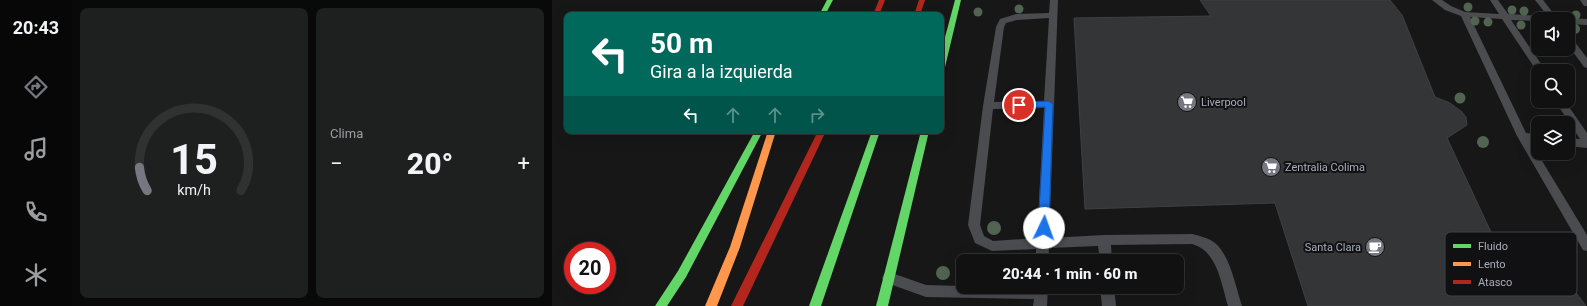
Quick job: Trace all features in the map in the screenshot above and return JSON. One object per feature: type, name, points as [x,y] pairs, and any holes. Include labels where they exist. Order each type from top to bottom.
[{"type":"main road","points":[[824,12],[830,0]]},
{"type":"main road","points":[[877,12],[882,0]]},
{"type":"main road","points":[[918,12],[922,0]]},
{"type":"main road","points":[[944,56],[958,0]]},
{"type":"main road","points":[[661,306],[682,274],[757,134]]},
{"type":"main road","points":[[711,306],[735,247],[771,134]]},
{"type":"main road","points":[[737,306],[821,134]]},
{"type":"main road","points":[[815,306],[875,134]]},
{"type":"main road","points":[[882,306],[924,134]]},
{"type":"lane","points":[[1042,254],[1054,0]]},
{"type":"lane","points":[[1436,0],[1448,8],[1464,14],[1531,18]]},
{"type":"lane","points":[[1494,0],[1535,64]]},
{"type":"lane","points":[[1539,0],[1548,12]]},
{"type":"lane","points":[[1584,0],[1587,4]]},
{"type":"lane","points":[[1464,14],[1522,136],[1587,246]]},
{"type":"lane","points":[[1054,16],[1016,17],[1003,21],[1000,26],[988,106],[974,225],[979,239],[992,246],[1104,240],[1192,239],[1205,242],[1219,257],[1235,306]]},
{"type":"lane","points":[[1575,21],[1587,22]]},
{"type":"lane","points":[[1575,48],[1587,64]]},
{"type":"lane","points":[[988,106],[1049,104]]},
{"type":"lane","points":[[1564,108],[1587,143]]},
{"type":"lane","points":[[1522,136],[1531,137]]},
{"type":"lane","points":[[1575,142],[1587,143]]},
{"type":"lane","points":[[1104,240],[1105,254]]},
{"type":"lane","points":[[889,278],[926,292],[1040,295]]},
{"type":"lane","points":[[1107,294],[1108,306]]},
{"type":"building","name":"Zentralia Colima","points":[[1200,0],[1390,0],[1402,15],[1435,97],[1450,103],[1466,117],[1467,125],[1447,138],[1491,232],[1445,232],[1445,296],[1577,296],[1577,294],[1586,306],[1308,306],[1275,203],[1085,209],[1074,18],[1211,16]]},
{"type":"traffic: fast","points":[[824,12],[830,0]]},
{"type":"traffic: fast","points":[[944,55],[958,0]]},
{"type":"traffic: fast","points":[[661,306],[682,274],[757,134]]},
{"type":"traffic: fast","points":[[815,306],[875,134]]},
{"type":"traffic: fast","points":[[882,306],[924,134]]},
{"type":"traffic: slow","points":[[711,306],[735,247],[771,134]]},
{"type":"traffic: jam","points":[[877,12],[882,0]]},
{"type":"traffic: jam","points":[[918,12],[922,0]]},
{"type":"traffic: jam","points":[[737,306],[821,134]]},
{"type":"place","name":"Liverpool","points":[[1187,102]]},
{"type":"place","name":"Zentralia Colima","points":[[1271,167]]},
{"type":"place","name":"Santa Clara","points":[[1375,247]]},
{"type":"route","points":[[1019,105],[1049,104],[1044,228]]}]
